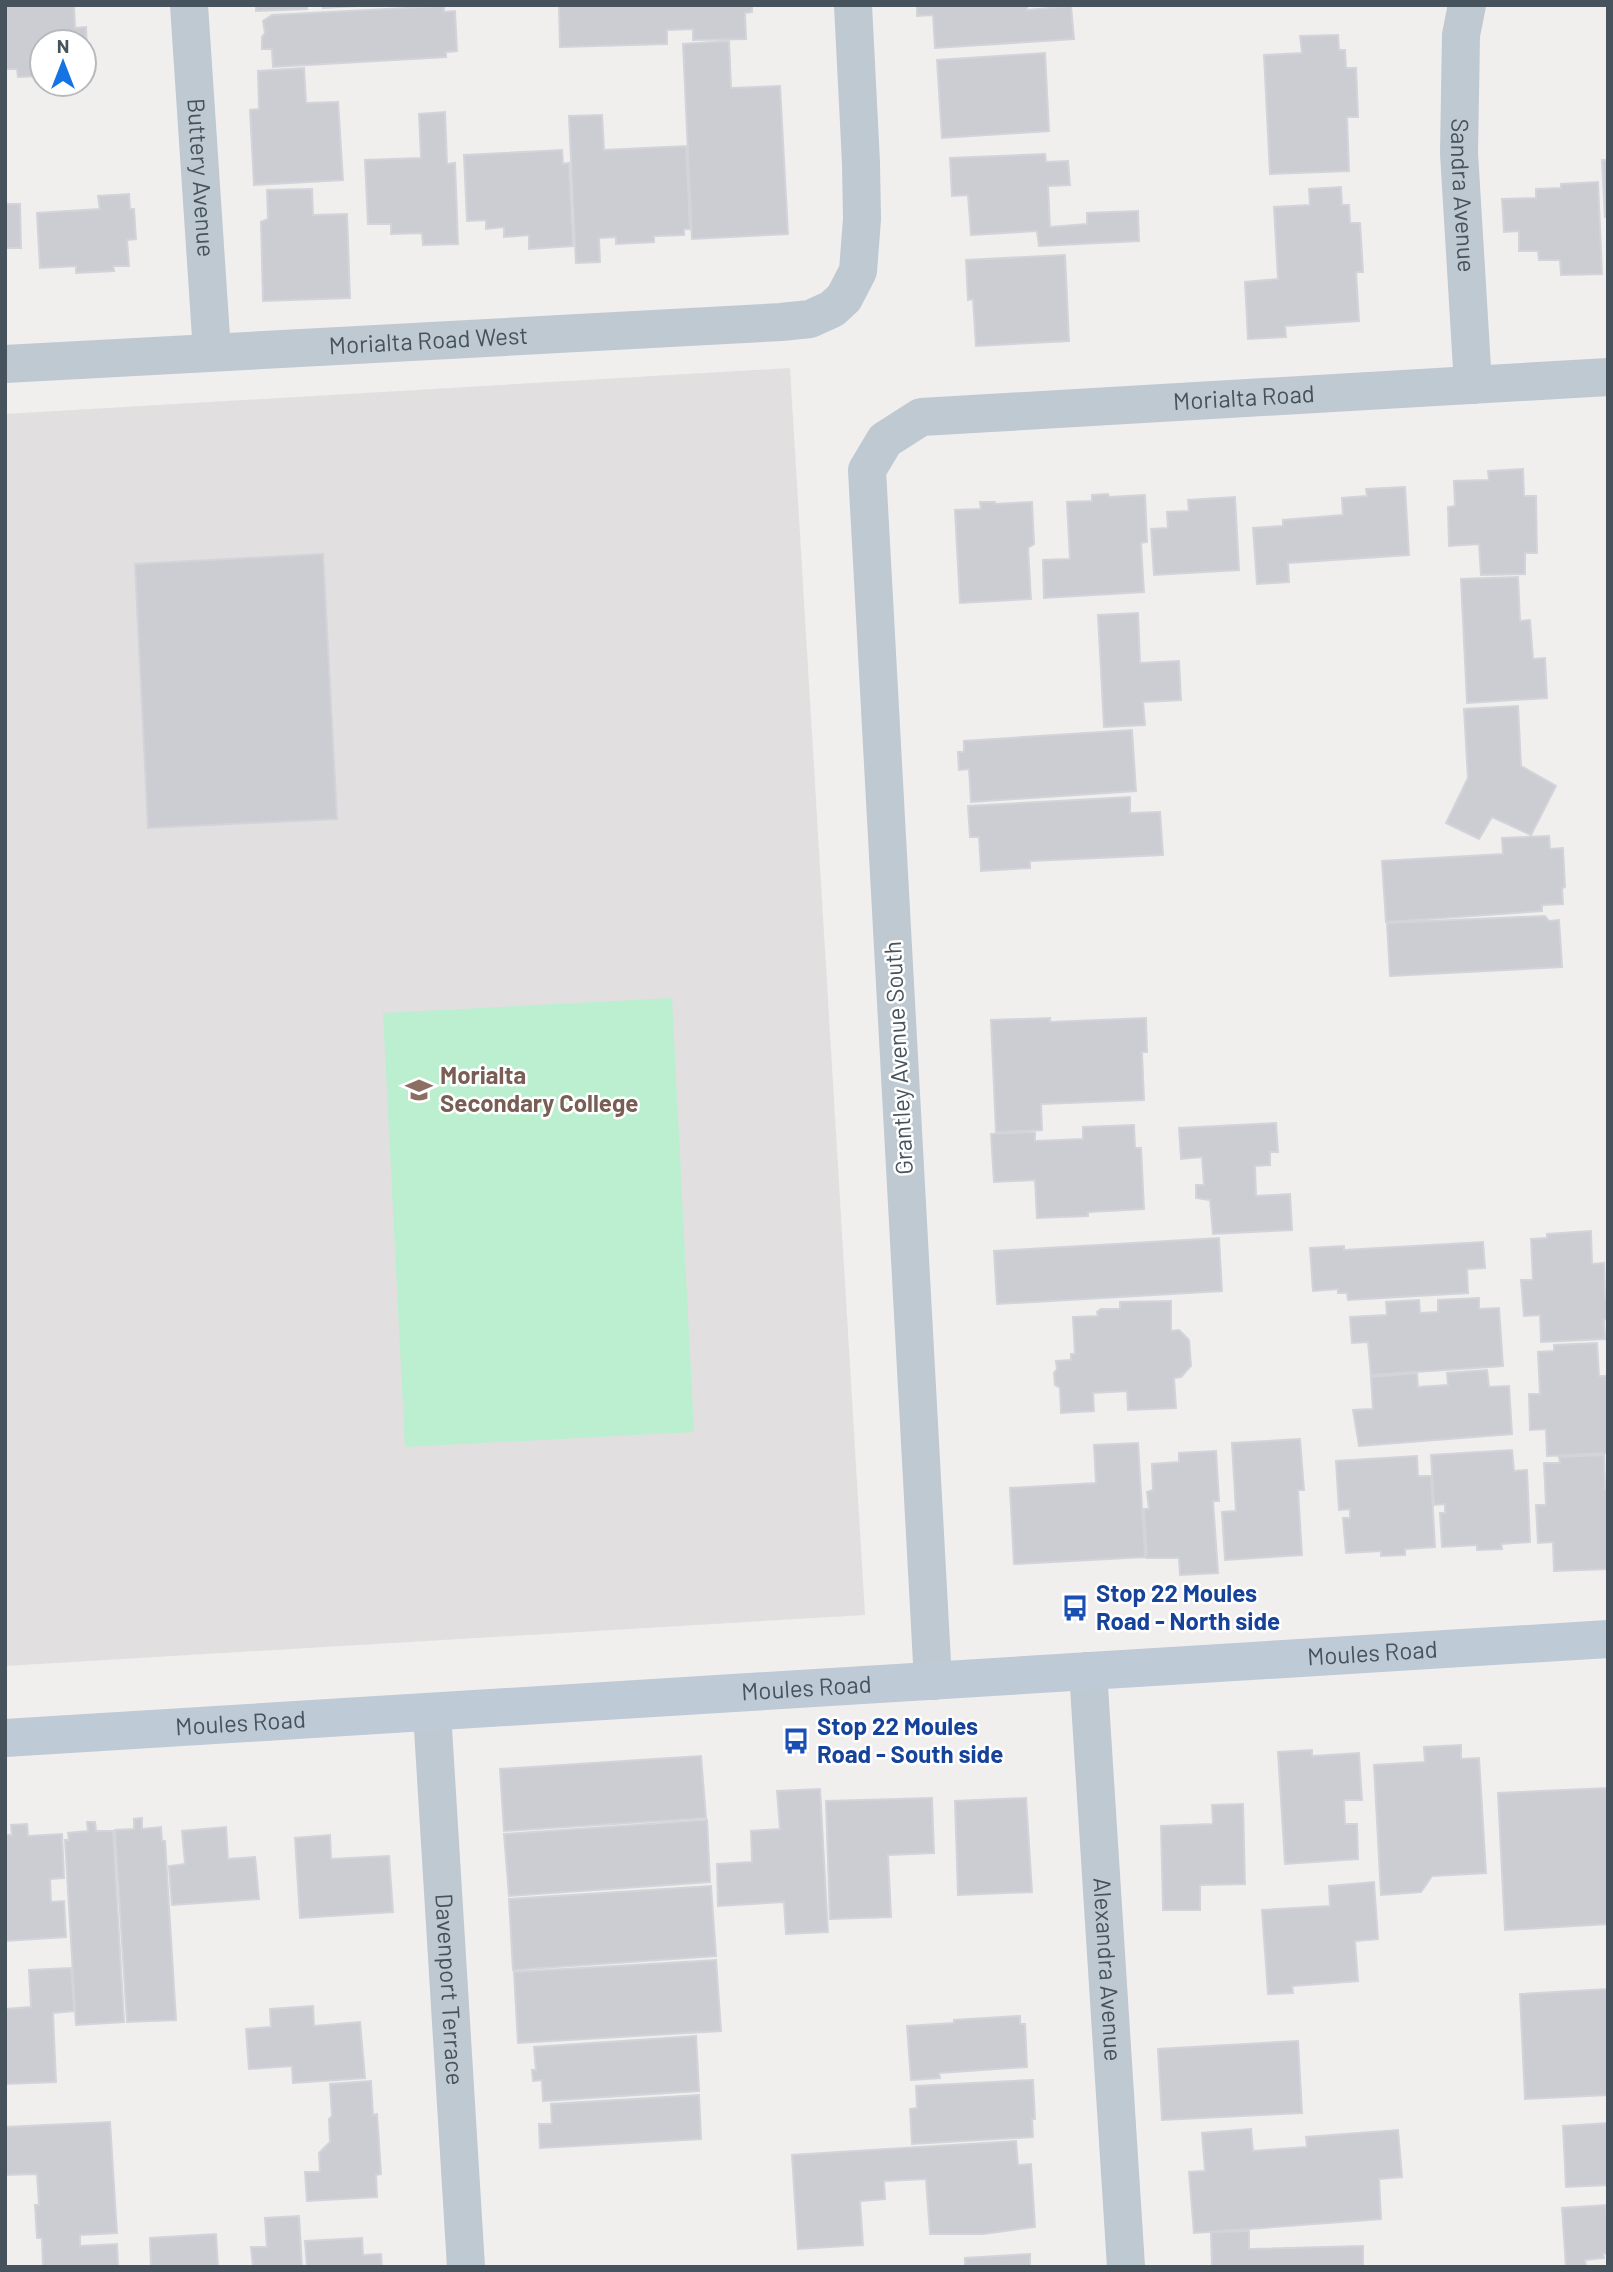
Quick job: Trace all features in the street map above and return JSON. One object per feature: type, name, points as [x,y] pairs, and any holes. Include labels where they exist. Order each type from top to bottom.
[{"type":"main road","name":"Moules Road","points":[[5,1738],[1608,1639]]},
{"type":"street","name":"Buttery Avenue","points":[[189,5],[212,352]]},
{"type":"street","name":"Morialta Road West","points":[[5,364],[810,319],[832,309],[844,298],[858,271],[862,219],[853,5]]},
{"type":"street","name":"Sandra Avenue","points":[[1467,5],[1461,35],[1458,153],[1473,385]]},
{"type":"street","name":"Morialta Road","points":[[885,440],[921,417],[1608,377]]},
{"type":"street","name":"Grantley Avenue South","points":[[885,440],[867,470],[933,1681]]},
{"type":"street","name":"Alexandra Avenue","points":[[1088,1671],[1126,2267]]},
{"type":"street","name":"Davenport Terrace","points":[[432,1712],[466,2267]]},
{"type":"shaded area","name":"Morialta Secondary College","points":[[790,368],[865,1615],[5,1666],[5,414]]},
{"type":"green space","points":[[672,998],[694,1432],[405,1447],[383,1013]]},
{"type":"building","points":[[5,5],[74,5],[75,28],[28,28],[28,77],[18,77],[17,69],[5,69]]},
{"type":"building","points":[[256,5],[307,5],[307,9],[256,11]]},
{"type":"building","points":[[323,5],[373,5],[323,8]]},
{"type":"building","points":[[559,5],[752,5],[752,12],[745,13],[746,39],[693,40],[693,29],[667,30],[667,44],[560,47]]},
{"type":"building","points":[[917,5],[1027,5],[1027,10],[1071,6],[1074,39],[935,48],[933,15],[917,16]]},
{"type":"building","points":[[444,6],[444,12],[455,11],[457,51],[446,52],[446,57],[273,67],[272,49],[262,49],[262,37],[265,33],[263,21],[272,15]]},
{"type":"building","points":[[1338,35],[1339,50],[1345,50],[1346,68],[1356,68],[1358,117],[1347,117],[1349,171],[1270,174],[1264,55],[1302,53],[1300,36]]},
{"type":"building","points":[[729,41],[731,88],[780,86],[788,234],[692,239],[683,44]]},
{"type":"building","points":[[1045,53],[1049,131],[942,138],[937,60]]},
{"type":"building","points":[[304,68],[306,103],[338,102],[343,180],[254,185],[250,110],[259,109],[258,71]]},
{"type":"building","points":[[445,112],[447,164],[455,163],[458,244],[423,245],[422,233],[391,234],[391,224],[368,224],[365,160],[421,158],[419,114]]},
{"type":"building","points":[[602,115],[604,150],[686,146],[690,229],[684,229],[684,235],[654,236],[654,242],[616,244],[616,237],[599,238],[600,262],[576,263],[569,116]]},
{"type":"building","points":[[562,150],[563,164],[569,163],[573,246],[529,249],[529,235],[504,237],[504,227],[486,229],[486,220],[467,221],[464,155]]},
{"type":"building","points":[[1045,154],[1046,162],[1068,161],[1070,185],[1048,186],[1050,227],[1087,224],[1087,213],[1138,211],[1139,241],[1039,246],[1037,231],[971,235],[968,195],[952,196],[950,158]]},
{"type":"building","points":[[1602,160],[1608,160],[1608,217],[1605,217]]},
{"type":"building","points":[[1598,182],[1602,274],[1561,275],[1560,260],[1539,260],[1538,251],[1519,251],[1519,231],[1504,232],[1502,199],[1536,198],[1536,189],[1561,188],[1561,184]]},
{"type":"building","points":[[1341,187],[1342,205],[1349,205],[1350,223],[1360,223],[1363,272],[1356,272],[1359,321],[1285,326],[1286,337],[1248,339],[1245,282],[1278,279],[1274,207],[1310,205],[1309,189]]},
{"type":"building","points":[[312,189],[313,215],[347,214],[350,298],[263,301],[261,222],[268,219],[267,190]]},
{"type":"building","points":[[129,194],[130,209],[134,209],[136,239],[127,240],[129,266],[113,266],[114,271],[76,273],[76,266],[40,268],[37,213],[100,209],[98,196]]},
{"type":"building","points":[[5,204],[20,204],[21,248],[5,248]]},
{"type":"building","points":[[1065,255],[1069,341],[976,346],[973,299],[968,300],[966,260]]},
{"type":"building","points":[[1523,469],[1524,496],[1536,496],[1537,553],[1525,553],[1525,574],[1481,575],[1479,544],[1449,546],[1448,507],[1455,506],[1454,481],[1489,480],[1488,471]]},
{"type":"building","points":[[1405,487],[1409,555],[1288,563],[1289,582],[1257,584],[1253,528],[1283,526],[1283,520],[1343,515],[1342,498],[1367,496],[1366,489]]},
{"type":"building","points":[[1108,494],[1109,497],[1145,495],[1147,542],[1141,543],[1144,592],[1044,598],[1043,560],[1070,559],[1067,502],[1092,501],[1092,495]]},
{"type":"building","points":[[1235,497],[1239,570],[1154,575],[1151,529],[1168,528],[1167,512],[1189,511],[1188,500]]},
{"type":"building","points":[[980,502],[1032,502],[1034,544],[1028,548],[1031,599],[960,603],[955,510],[981,509]]},
{"type":"building","points":[[323,554],[337,819],[148,828],[135,564]]},
{"type":"building","points":[[1518,577],[1520,621],[1530,620],[1533,659],[1545,658],[1547,698],[1467,703],[1461,579]]},
{"type":"building","points":[[1138,613],[1140,663],[1179,661],[1181,700],[1143,702],[1145,725],[1104,727],[1098,615]]},
{"type":"building","points":[[1518,706],[1521,766],[1556,786],[1531,835],[1492,817],[1479,839],[1446,823],[1468,778],[1464,709]]},
{"type":"building","points":[[1132,730],[1136,791],[971,802],[969,769],[959,770],[958,752],[964,752],[964,741]]},
{"type":"building","points":[[1130,797],[1130,813],[1160,812],[1163,855],[1030,861],[1030,868],[981,871],[979,837],[970,837],[968,806]]},
{"type":"building","points":[[1549,836],[1550,849],[1563,848],[1563,904],[1542,905],[1542,911],[1386,922],[1382,861],[1503,854],[1502,838]]},
{"type":"building","points":[[1545,916],[1549,921],[1559,920],[1562,967],[1390,976],[1387,923]]},
{"type":"building","points":[[1050,1018],[1050,1022],[1146,1018],[1147,1052],[1142,1052],[1144,1100],[1041,1104],[1042,1130],[996,1132],[991,1020]]},
{"type":"building","points":[[1276,1123],[1278,1152],[1270,1152],[1270,1165],[1255,1166],[1256,1196],[1290,1194],[1292,1230],[1213,1234],[1210,1200],[1196,1198],[1196,1185],[1204,1185],[1202,1157],[1181,1159],[1179,1128]]},
{"type":"building","points":[[1134,1125],[1135,1148],[1141,1148],[1144,1209],[1088,1212],[1088,1216],[1037,1218],[1035,1180],[994,1182],[991,1134],[1035,1132],[1035,1141],[1083,1139],[1083,1127]]},
{"type":"building","points":[[1591,1231],[1592,1264],[1604,1263],[1605,1298],[1608,1297],[1608,1319],[1604,1320],[1605,1339],[1541,1342],[1540,1315],[1524,1316],[1521,1280],[1533,1280],[1531,1239],[1547,1238],[1547,1234]]},
{"type":"building","points":[[1219,1238],[1222,1291],[997,1304],[994,1251]]},
{"type":"building","points":[[1483,1242],[1485,1268],[1467,1269],[1468,1293],[1348,1300],[1347,1293],[1338,1293],[1338,1289],[1313,1291],[1310,1248],[1344,1246],[1344,1250]]},
{"type":"building","points":[[1479,1298],[1479,1309],[1499,1308],[1503,1366],[1371,1375],[1368,1342],[1352,1343],[1350,1317],[1387,1315],[1386,1302],[1419,1300],[1420,1313],[1438,1312],[1438,1300]]},
{"type":"building","points":[[1171,1301],[1171,1331],[1179,1330],[1189,1340],[1191,1366],[1181,1377],[1174,1378],[1176,1408],[1128,1410],[1127,1391],[1093,1393],[1094,1411],[1061,1413],[1060,1388],[1055,1385],[1054,1373],[1057,1369],[1056,1361],[1071,1360],[1071,1354],[1075,1354],[1073,1317],[1098,1316],[1097,1312],[1101,1309],[1120,1309],[1120,1302]]},
{"type":"building","points":[[1597,1343],[1599,1376],[1608,1376],[1608,1453],[1547,1456],[1546,1429],[1530,1430],[1529,1394],[1540,1394],[1538,1352],[1554,1351],[1554,1345]]},
{"type":"building","points":[[1487,1370],[1489,1387],[1509,1386],[1512,1434],[1359,1446],[1353,1410],[1373,1409],[1371,1377],[1417,1373],[1418,1387],[1448,1385],[1447,1373]]},
{"type":"building","points":[[1300,1439],[1304,1490],[1298,1490],[1302,1555],[1225,1560],[1222,1512],[1236,1511],[1232,1443]]},
{"type":"building","points":[[1138,1443],[1145,1557],[1014,1564],[1010,1488],[1096,1483],[1094,1445]]},
{"type":"building","points":[[1512,1450],[1514,1471],[1527,1470],[1530,1542],[1501,1544],[1502,1549],[1477,1550],[1477,1545],[1442,1547],[1440,1513],[1445,1513],[1445,1504],[1434,1505],[1431,1455]]},
{"type":"building","points":[[1216,1451],[1219,1501],[1213,1501],[1218,1573],[1180,1575],[1179,1558],[1147,1558],[1144,1509],[1149,1509],[1147,1492],[1153,1490],[1152,1464],[1179,1462],[1179,1453]]},
{"type":"building","points":[[1604,1455],[1605,1489],[1608,1489],[1608,1569],[1554,1571],[1553,1542],[1538,1543],[1536,1505],[1546,1505],[1544,1463],[1560,1463],[1559,1457]]},
{"type":"building","points":[[1417,1456],[1418,1476],[1431,1476],[1435,1547],[1405,1549],[1405,1555],[1381,1556],[1381,1551],[1346,1553],[1343,1518],[1350,1518],[1350,1509],[1339,1510],[1336,1461]]},
{"type":"building","points":[[1461,1745],[1461,1759],[1479,1758],[1486,1873],[1432,1876],[1421,1892],[1381,1895],[1374,1765],[1425,1762],[1424,1747]]},
{"type":"building","points":[[1312,1750],[1312,1756],[1359,1753],[1362,1800],[1344,1800],[1345,1824],[1357,1824],[1358,1859],[1285,1864],[1278,1752]]},
{"type":"building","points":[[701,1756],[706,1818],[504,1831],[500,1769]]},
{"type":"building","points":[[1608,1788],[1608,1924],[1505,1930],[1498,1793]]},
{"type":"building","points":[[820,1789],[828,1932],[786,1934],[784,1902],[718,1906],[717,1864],[752,1862],[751,1831],[780,1829],[777,1791]]},
{"type":"building","points":[[932,1798],[934,1853],[888,1855],[891,1917],[830,1919],[826,1801]]},
{"type":"building","points":[[1026,1798],[1032,1892],[958,1895],[955,1801]]},
{"type":"building","points":[[1243,1804],[1245,1884],[1200,1885],[1200,1910],[1163,1910],[1161,1826],[1213,1824],[1212,1805]]},
{"type":"building","points":[[142,1818],[142,1829],[161,1827],[162,1841],[165,1841],[176,2020],[127,2022],[115,1830],[134,1829],[134,1819]]},
{"type":"building","points":[[707,1820],[710,1882],[509,1896],[504,1834]]},
{"type":"building","points":[[87,1822],[95,1822],[96,1831],[113,1831],[124,2022],[76,2025],[65,1840],[69,1840],[68,1833],[88,1831]]},
{"type":"building","points":[[27,1824],[28,1836],[62,1834],[64,1878],[50,1879],[51,1902],[64,1901],[66,1937],[5,1941],[5,1835],[12,1835],[11,1825]]},
{"type":"building","points":[[226,1827],[228,1859],[255,1857],[259,1899],[172,1905],[169,1866],[185,1864],[182,1831]]},
{"type":"building","points":[[330,1835],[331,1859],[389,1856],[393,1912],[300,1918],[295,1838]]},
{"type":"building","points":[[1374,1882],[1378,1939],[1355,1941],[1358,1981],[1292,1986],[1293,1993],[1268,1994],[1262,1910],[1330,1906],[1329,1886]]},
{"type":"building","points":[[711,1886],[716,1956],[513,1970],[509,1899]]},
{"type":"building","points":[[716,1960],[721,2031],[518,2043],[514,1972]]},
{"type":"building","points":[[71,1968],[74,2011],[53,2013],[56,2082],[5,2084],[5,2009],[31,2007],[29,1970]]},
{"type":"building","points":[[1608,1989],[1608,2095],[1525,2099],[1520,1994]]},
{"type":"building","points":[[313,2006],[314,2026],[360,2022],[365,2078],[293,2083],[292,2066],[249,2069],[246,2029],[271,2027],[270,2009]]},
{"type":"building","points":[[1020,2016],[1020,2024],[1025,2024],[1027,2067],[939,2073],[940,2078],[911,2080],[907,2026]]},
{"type":"building","points":[[696,2036],[699,2091],[543,2101],[542,2080],[533,2081],[532,2070],[536,2070],[534,2047]]},
{"type":"building","points":[[1298,2041],[1302,2113],[1162,2120],[1158,2049]]},
{"type":"building","points":[[1033,2080],[1033,2137],[912,2144],[910,2109],[917,2108],[916,2086]]},
{"type":"building","points":[[371,2081],[373,2115],[377,2114],[381,2174],[376,2175],[377,2197],[307,2201],[305,2172],[320,2172],[319,2153],[330,2142],[330,2084]]},
{"type":"building","points":[[699,2095],[701,2139],[540,2148],[539,2124],[552,2124],[551,2104]]},
{"type":"building","points":[[110,2122],[117,2233],[80,2235],[80,2246],[117,2244],[118,2267],[43,2267],[42,2238],[37,2238],[37,2174],[5,2175],[5,2127]]},
{"type":"building","points":[[1608,2123],[1608,2185],[1566,2187],[1563,2126]]},
{"type":"building","points":[[1251,2129],[1253,2151],[1307,2147],[1306,2137],[1398,2130],[1402,2177],[1379,2179],[1381,2219],[1194,2233],[1189,2172],[1205,2171],[1202,2133]]},
{"type":"building","points":[[1016,2141],[1018,2165],[1031,2164],[1035,2227],[983,2234],[930,2234],[926,2179],[884,2181],[885,2199],[860,2201],[863,2245],[798,2249],[792,2155]]},
{"type":"building","points":[[1606,2205],[1608,2253],[1603,2254],[1604,2258],[1585,2260],[1586,2266],[1566,2267],[1562,2208]]},
{"type":"building","points":[[299,2216],[302,2267],[253,2267],[251,2247],[267,2247],[265,2218]]},
{"type":"building","points":[[1249,2231],[1249,2249],[1363,2246],[1363,2267],[1212,2267],[1211,2232]]},
{"type":"building","points":[[216,2234],[218,2267],[151,2267],[150,2238]]},
{"type":"building","points":[[362,2238],[363,2255],[381,2254],[382,2267],[307,2267],[305,2241]]},
{"type":"building","points":[[1030,2254],[1030,2267],[965,2267],[965,2258]]},
{"type":"place","name":"Morialta Secondary College","points":[[419,1090]]},
{"type":"place","name":"Stop 22 Moules Road - North side","points":[[1075,1608]]},
{"type":"place","name":"Stop 22 Moules Road - South side","points":[[796,1741]]}]
